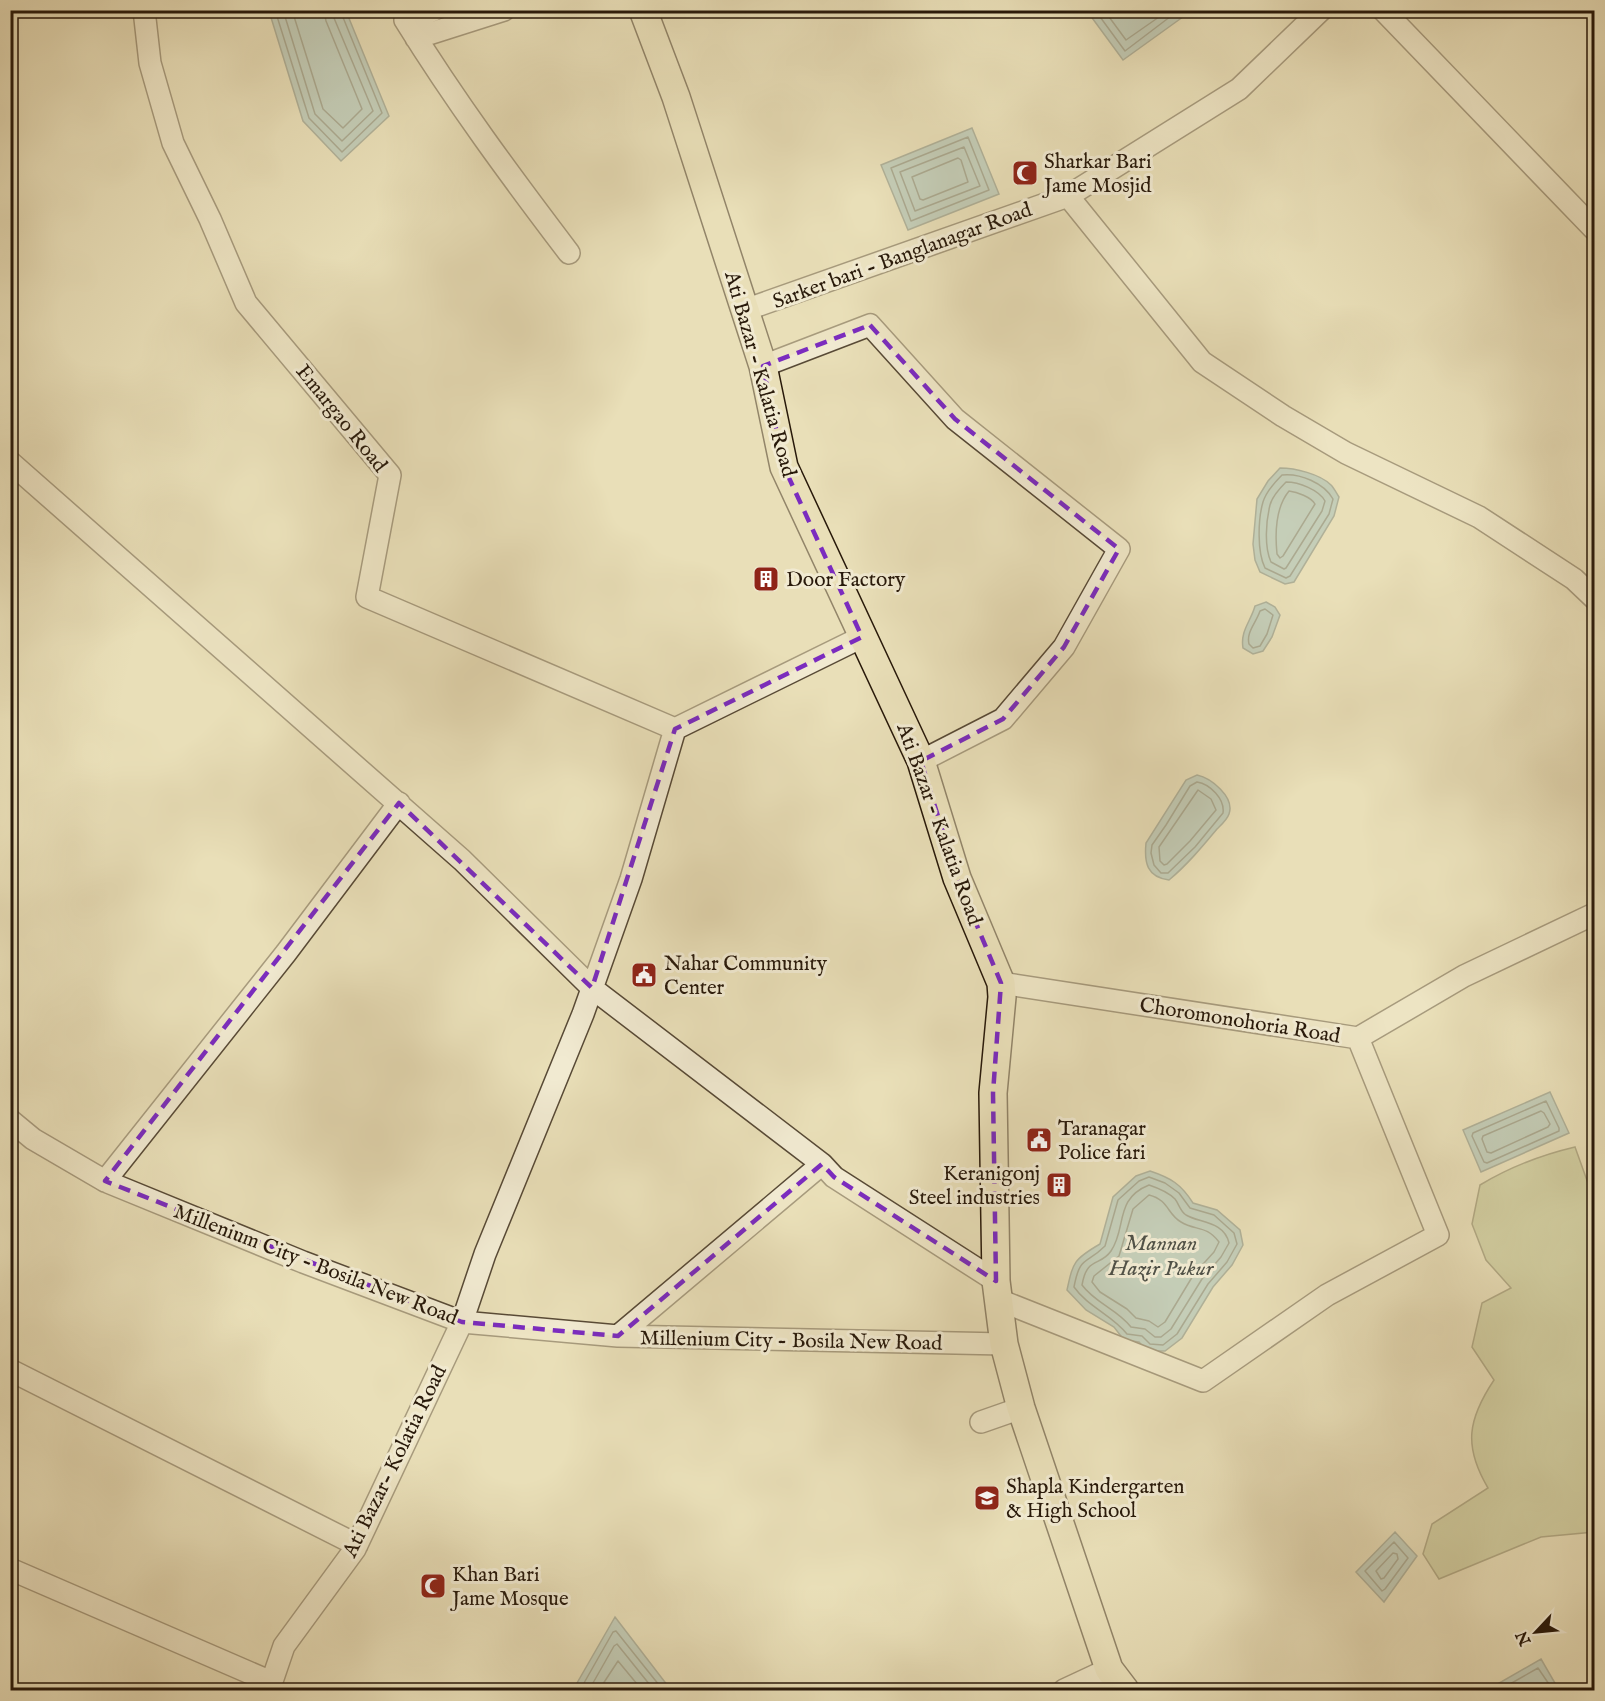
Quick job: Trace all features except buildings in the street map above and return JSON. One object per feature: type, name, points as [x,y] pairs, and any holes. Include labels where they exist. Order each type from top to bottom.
[{"type":"main road","name":"Ati Bazar - Kalatia Road","points":[[644,10],[676,97],[763,366],[784,467],[921,761],[957,878],[1001,990]]},
{"type":"main road","points":[[1001,990],[993,1093],[998,1290],[1004,1344],[1021,1408],[1117,1680]]},
{"type":"street","name":"Emargao Road","points":[[144,10],[150,63],[174,143],[246,303],[390,475],[367,597],[675,729]]},
{"type":"street","points":[[434,10],[405,20],[442,80],[569,254]]},
{"type":"street","points":[[416,38],[504,10]]},
{"type":"street","name":"Sarker bari - Banglanagar Road","points":[[745,310],[1068,196],[1239,89],[1321,10]]},
{"type":"street","points":[[1383,10],[1594,229]]},
{"type":"street","points":[[1068,196],[1202,362],[1283,416],[1346,453],[1479,517],[1574,579],[1594,598]]},
{"type":"street","points":[[763,366],[870,325],[955,418],[1119,549],[1064,647],[1003,719],[921,761]]},
{"type":"street","points":[[10,462],[399,803],[462,860],[592,988],[828,1171],[878,1203],[998,1290],[1203,1381],[1327,1295],[1438,1235],[1358,1038]]},
{"type":"street","points":[[675,729],[862,637]]},
{"type":"street","name":"Ati Bazar- Kolatia Road","points":[[270,1686],[284,1646],[357,1545],[462,1322],[485,1254],[592,988],[631,879],[675,729]]},
{"type":"street","points":[[105,1181],[286,953],[399,803]]},
{"type":"street","name":"Choromonohoria Road","points":[[1001,990],[1358,1038],[1464,976],[1594,914]]},
{"type":"street","name":"Millenium City - Bosila New Road","points":[[10,1120],[33,1139],[105,1181],[303,1262],[462,1322],[618,1336],[1004,1344]]},
{"type":"street","points":[[618,1336],[828,1171]]},
{"type":"street","points":[[10,1370],[357,1545]]},
{"type":"street","points":[[981,1422],[1021,1408]]},
{"type":"street","points":[[10,1569],[270,1686]]},
{"type":"street","points":[[1064,1690],[1117,1680]]},
{"type":"highlighted area","points":[[870,325],[955,419],[1119,549],[1064,647],[1003,719],[921,761],[957,878],[1001,983],[993,1093],[996,1281],[834,1177],[822,1164],[618,1336],[462,1322],[105,1181],[399,803],[592,988],[675,729],[862,637],[784,467],[763,366]]},
{"type":"green space","points":[[1575,1147],[1594,1200],[1594,1532],[1541,1537],[1439,1579],[1423,1554],[1432,1524],[1488,1488],[1475,1459],[1472,1433],[1479,1407],[1494,1380],[1472,1347],[1482,1303],[1511,1288],[1486,1260],[1472,1224],[1480,1185],[1526,1162]]},
{"type":"water","points":[[269,11],[346,11],[389,116],[341,161],[303,121]]},
{"type":"water","points":[[1087,11],[1184,11],[1187,14],[1123,60]]},
{"type":"water","points":[[972,128],[999,194],[908,230],[881,165]]},
{"type":"water","points":[[1280,468],[1300,470],[1314,475],[1331,485],[1339,497],[1334,516],[1294,582],[1285,584],[1260,572],[1255,560],[1253,544],[1257,499],[1268,481]]},
{"type":"water","points":[[1266,602],[1275,607],[1280,615],[1272,637],[1263,651],[1253,654],[1243,648],[1244,631],[1255,606]]},
{"type":"water","points":[[1197,775],[1215,784],[1225,795],[1230,808],[1229,814],[1194,856],[1169,880],[1156,876],[1148,868],[1146,843],[1186,780]]},
{"type":"water","points":[[1550,1092],[1569,1133],[1481,1172],[1463,1130]]},
{"type":"water","name":"Mannan Hazir Pukur","points":[[1150,1171],[1175,1182],[1193,1203],[1217,1210],[1240,1230],[1243,1245],[1232,1265],[1213,1287],[1182,1338],[1165,1351],[1147,1351],[1139,1342],[1124,1340],[1114,1327],[1086,1310],[1067,1290],[1076,1262],[1100,1244],[1113,1197],[1136,1176]]},
{"type":"water","points":[[1395,1532],[1417,1556],[1384,1602],[1356,1572]]},
{"type":"water","points":[[615,1617],[671,1690],[573,1690]]},
{"type":"water","points":[[1541,1659],[1559,1690],[1497,1690],[1494,1686]]},
{"type":"place","name":"Sharkar Bari Jame Mosjid","points":[[1025,173]]},
{"type":"place","name":"Door Factory","points":[[766,579]]},
{"type":"place","name":"Nahar Community Center","points":[[644,975]]},
{"type":"place","name":"Taranagar Police fari","points":[[1039,1140]]},
{"type":"place","name":"Keranigonj Steel industries","points":[[1059,1185]]},
{"type":"place","name":"Shapla Kindergarten & High School","points":[[987,1498]]},
{"type":"place","name":"Khan Bari Jame Mosque","points":[[433,1586]]}]
